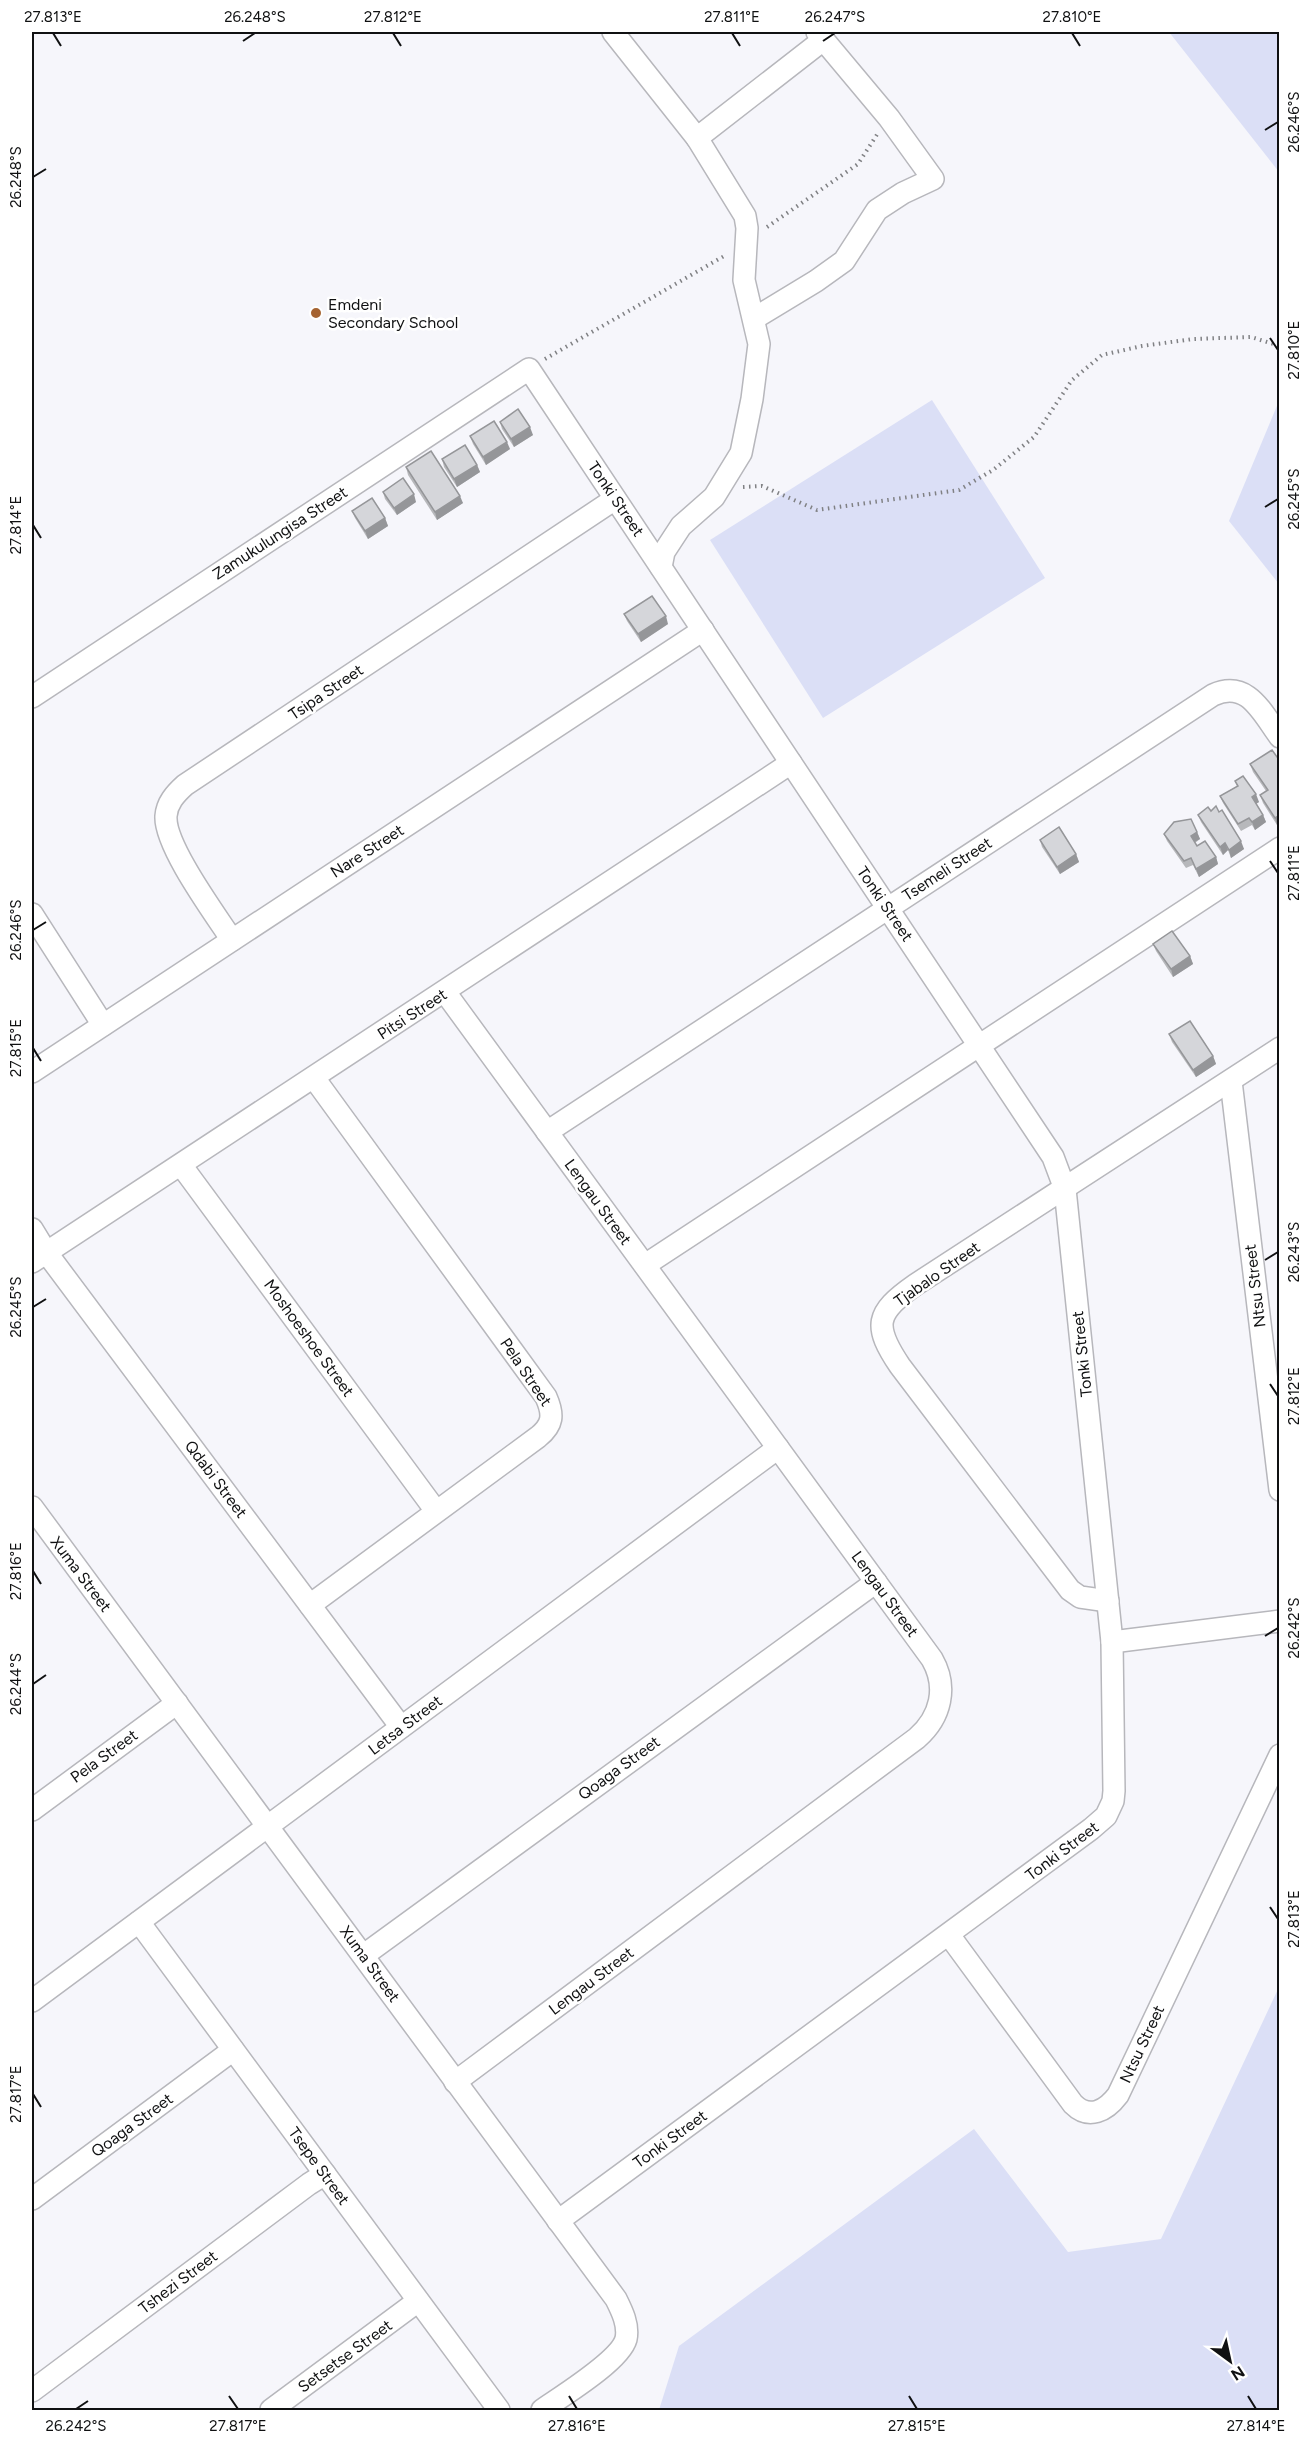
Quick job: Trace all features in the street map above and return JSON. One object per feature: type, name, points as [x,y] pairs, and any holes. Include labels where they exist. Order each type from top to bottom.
[{"type":"street","points":[[614,32],[697,138],[745,216],[747,228],[744,280],[755,318],[759,344],[741,453],[714,497],[681,526],[664,552],[661,567]]},
{"type":"street","points":[[697,138],[820,36],[889,118],[933,179],[903,193],[877,210],[844,261],[755,318]]},
{"type":"street","name":"Tonki Street","points":[[529,369],[1053,1157],[1065,1189],[1108,1601],[1112,1642],[1115,1779],[1113,1801],[1106,1816],[949,1935],[558,2221]]},
{"type":"street","name":"Zamukulungisa Street","points":[[32,697],[529,369]]},
{"type":"street","name":"Tsipa Street","points":[[232,940],[170,838],[166,815],[174,795],[185,785],[615,499]]},
{"type":"street","name":"Nare Street","points":[[32,1072],[703,630]]},
{"type":"street","name":"Tsemeli Street","points":[[547,1132],[1213,695],[1229,690],[1244,694],[1256,704],[1280,736]]},
{"type":"street","name":"Pitsi Street","points":[[39,1257],[791,763]]},
{"type":"street","points":[[645,1265],[1280,848]]},
{"type":"street","points":[[32,914],[103,1025]]},
{"type":"street","name":"Lengau Street","points":[[445,992],[932,1659],[939,1671],[940,1703],[929,1727],[898,1752],[455,2082]]},
{"type":"street","name":"Tjabalo Street","points":[[1108,1601],[1080,1596],[1070,1590],[900,1366],[885,1342],[882,1332],[883,1316],[894,1301],[904,1293],[1280,1048]]},
{"type":"street","name":"Pela Street","points":[[310,1605],[548,1429],[553,1418],[552,1409],[546,1397],[314,1078]]},
{"type":"street","name":"Ntsu Street","points":[[1231,1081],[1280,1491]]},
{"type":"street","name":"Moshoeshoe Street","points":[[182,1165],[436,1511]]},
{"type":"street","name":"Qdabi Street","points":[[32,1229],[39,1257],[310,1605],[401,1727]]},
{"type":"street","name":"Letsa Street","points":[[32,2001],[778,1448]]},
{"type":"street","name":"Xuma Street","points":[[32,1507],[616,2299],[626,2324],[626,2336],[621,2349],[611,2361],[542,2410]]},
{"type":"street","name":"Qoaga Street","points":[[364,1955],[876,1582]]},
{"type":"street","points":[[1112,1642],[1280,1621]]},
{"type":"street","name":"Pela Street","points":[[32,1810],[177,1703]]},
{"type":"street","name":"Ntsu Street","points":[[949,1935],[1074,2104],[1089,2113],[1106,2108],[1118,2095],[1280,1755]]},
{"type":"street","name":"Tsepe Street","points":[[139,1922],[499,2410]]},
{"type":"street","name":"Qoaga Street","points":[[32,2199],[233,2050]]},
{"type":"street","name":"Tshezi Street","points":[[32,2391],[325,2174]]},
{"type":"street","name":"Setsetse Street","points":[[271,2410],[418,2301]]},
{"type":"path","points":[[529,369],[746,242],[858,164],[889,118]]},
{"type":"path","points":[[721,486],[762,486],[817,510],[959,489],[993,470],[1034,437],[1072,380],[1102,355],[1142,346],[1193,339],[1251,338],[1280,346]]},
{"type":"shaded area","points":[[1169,32],[1279,32],[1279,172]]},
{"type":"shaded area","points":[[932,400],[1045,578],[823,718],[710,540]]},
{"type":"shaded area","points":[[1279,401],[1279,584],[1229,521]]},
{"type":"shaded area","points":[[1279,1987],[1279,2410],[659,2410],[679,2346],[974,2129],[1068,2252],[1161,2239]]},
{"type":"building","points":[[518,409],[530,427],[511,439],[500,422]]},
{"type":"building","points":[[494,421],[507,442],[483,457],[470,436]]},
{"type":"building","points":[[465,445],[477,465],[454,479],[442,459]]},
{"type":"building","points":[[431,451],[460,496],[435,512],[406,467]]},
{"type":"building","points":[[403,478],[414,494],[394,508],[383,492]]},
{"type":"building","points":[[372,498],[385,518],[365,531],[352,511]]},
{"type":"building","points":[[652,596],[666,616],[638,634],[624,614]]},
{"type":"building","points":[[1272,750],[1280,761],[1280,815],[1275,818],[1260,795],[1268,790],[1250,764]]},
{"type":"building","points":[[1243,776],[1256,794],[1252,797],[1263,815],[1252,822],[1249,818],[1238,824],[1220,796],[1238,786],[1235,781]]},
{"type":"building","points":[[1216,806],[1219,812],[1222,810],[1241,841],[1229,850],[1225,843],[1220,847],[1198,815],[1208,807],[1211,811]]},
{"type":"building","points":[[1191,819],[1197,832],[1191,836],[1197,846],[1205,841],[1216,857],[1196,869],[1191,858],[1184,861],[1164,834],[1174,822]]},
{"type":"building","points":[[1059,827],[1076,854],[1057,867],[1040,840]]},
{"type":"building","points":[[1172,931],[1190,956],[1171,969],[1153,944]]},
{"type":"building","points":[[1190,1021],[1213,1056],[1193,1070],[1169,1034]]},
{"type":"place","name":"Emdeni Secondary School","points":[[316,313]]}]
